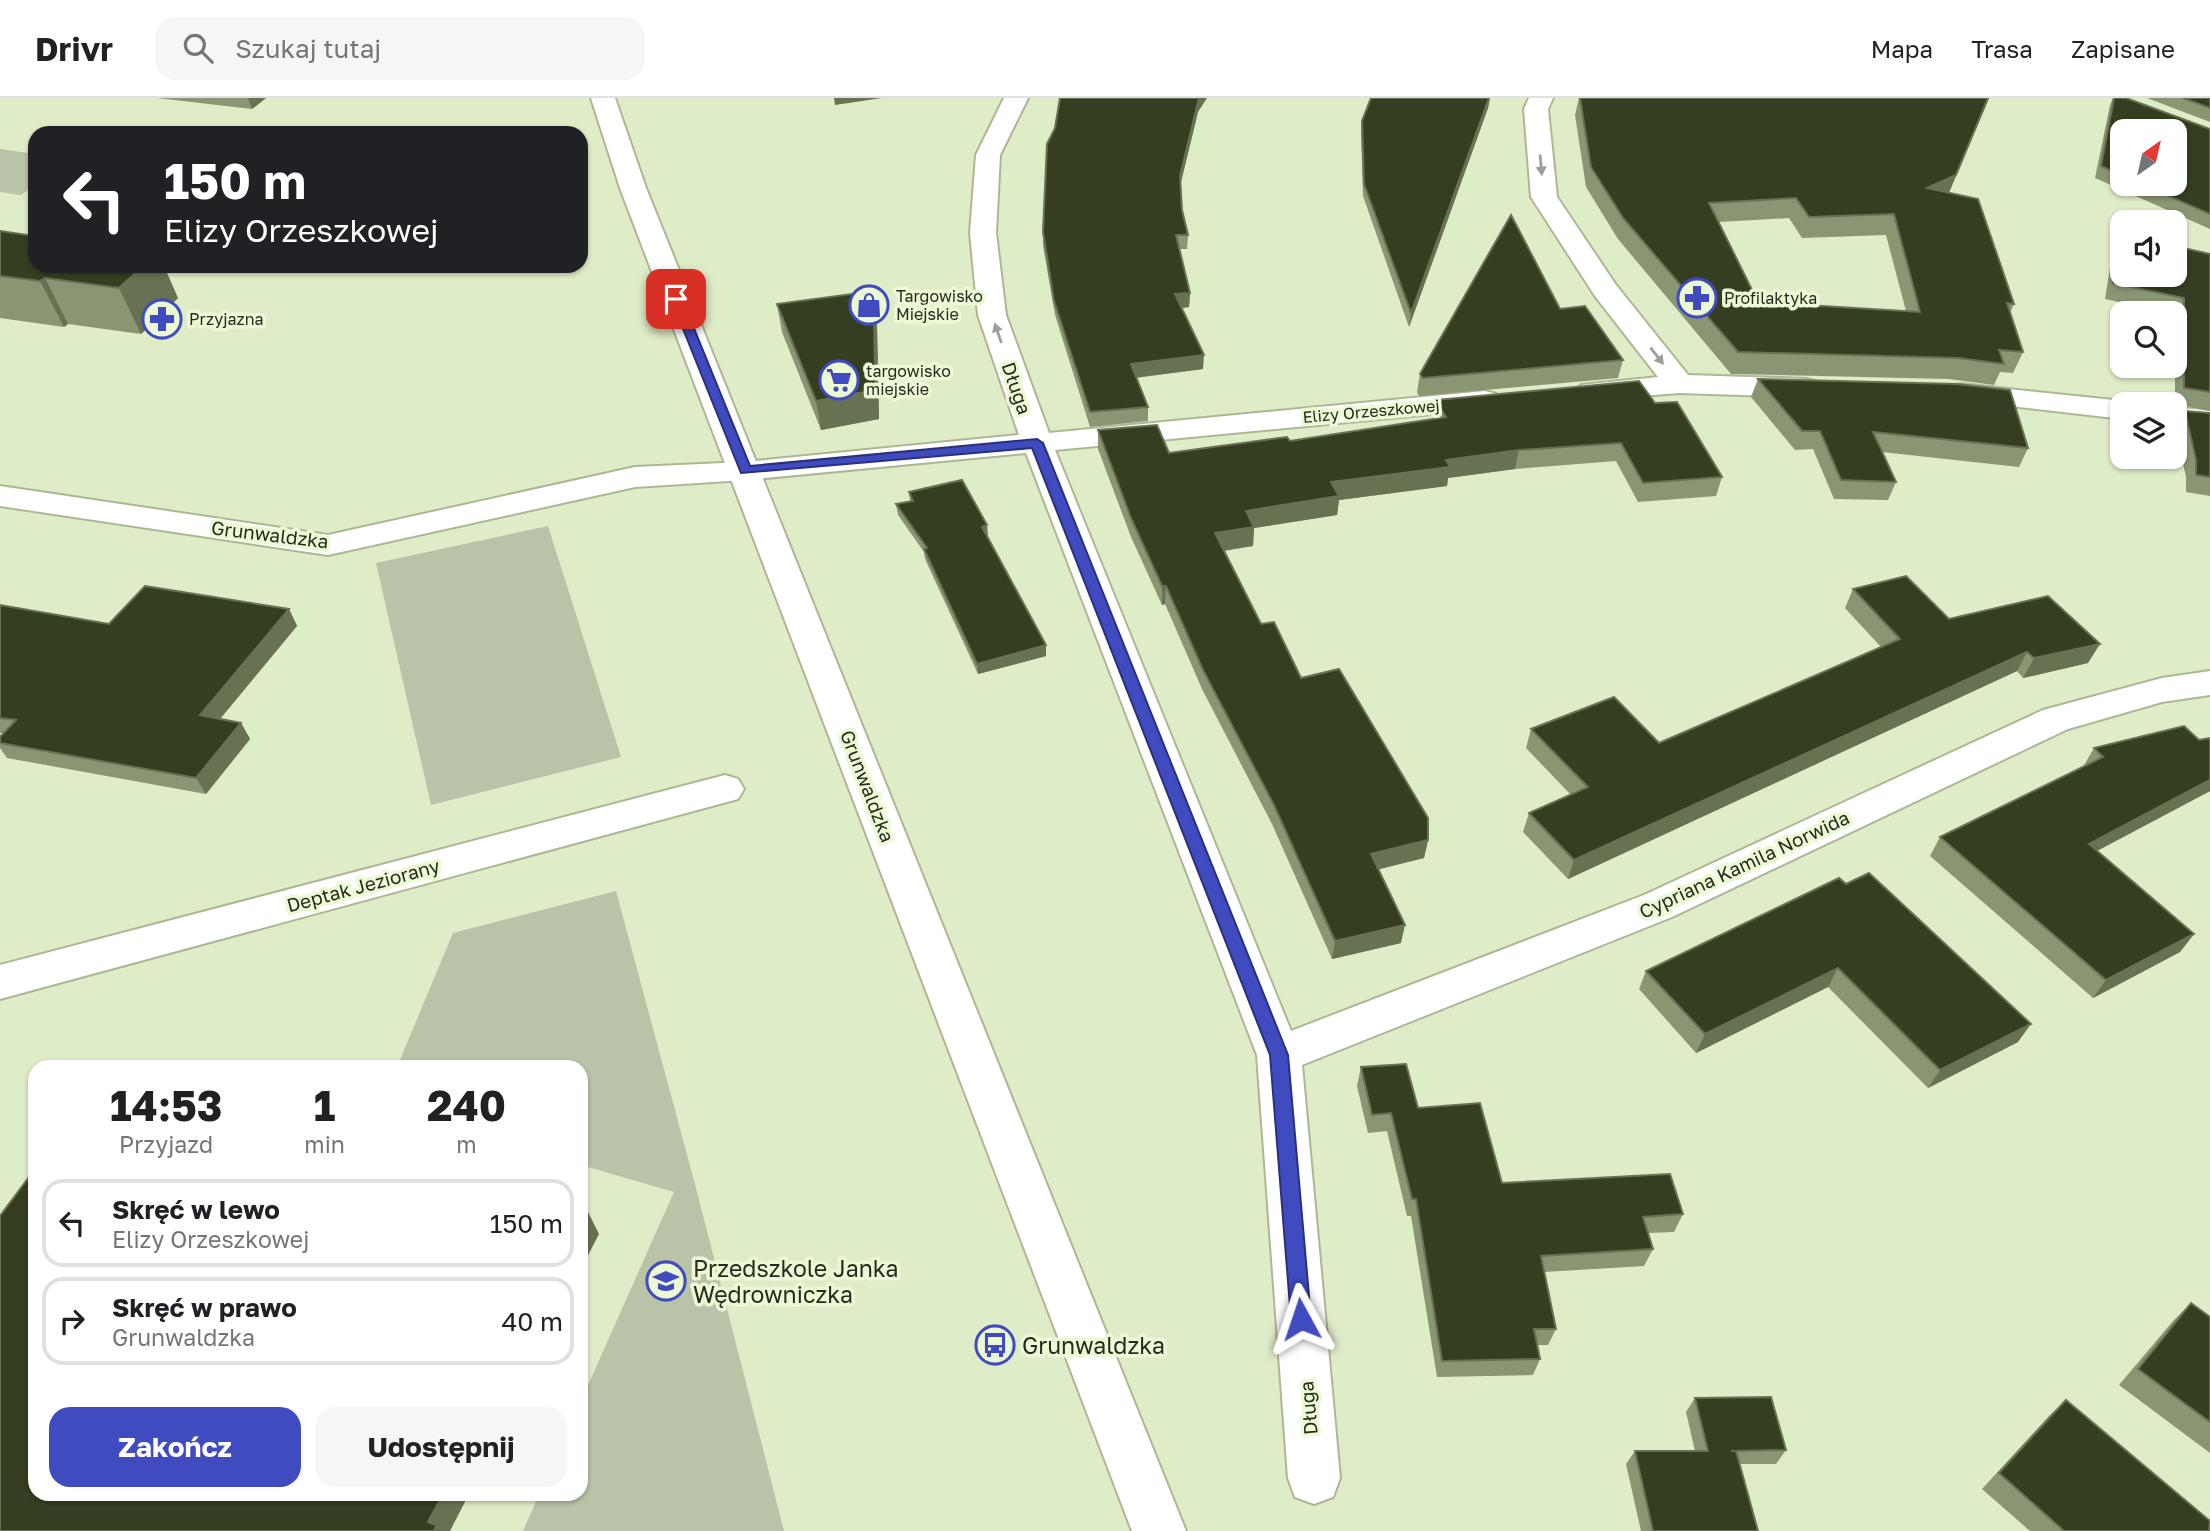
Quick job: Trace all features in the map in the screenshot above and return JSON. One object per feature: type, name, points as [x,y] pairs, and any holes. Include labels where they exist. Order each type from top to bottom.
[{"type":"street","name":"Grunwaldzka","points":[[603,98],[638,201],[1159,1531]]},
{"type":"street","name":"Długa","points":[[1016,98],[988,155],[983,233],[992,315],[1037,443],[1279,1055],[1314,1478]]},
{"type":"street","points":[[1541,98],[1536,109],[1544,197],[1605,290],[1679,384]]},
{"type":"street","points":[[1557,394],[1679,384],[1841,389]]},
{"type":"street","points":[[1935,391],[2110,410]]},
{"type":"street","name":"Elizy Orzeszkowej","points":[[746,471],[1516,398]]},
{"type":"street","points":[[2187,417],[2210,420]]},
{"type":"street","name":"Grunwaldzka","points":[[0,496],[328,545],[635,477],[746,471]]},
{"type":"street","name":"Cypriana Kamila Norwida","points":[[1279,1055],[1658,906],[2056,719],[2162,690],[2210,683]]},
{"type":"street","name":"Deptak Jeziorany","points":[[0,982],[725,789]]},
{"type":"green space","points":[[0,149],[28,153],[28,190],[21,195],[0,192]]},
{"type":"green space","points":[[548,526],[621,757],[431,805],[376,563]]},
{"type":"green space","name":"Przedszkole Janka Wędrowniczka","points":[[616,891],[784,1531],[523,1531],[536,1501],[588,1501],[588,1385],[674,1192],[588,1167],[588,1060],[400,1060],[453,933]]},
{"type":"building","points":[[1060,98],[1199,98],[1180,176],[1182,210],[1188,235],[1176,235],[1190,293],[1175,294],[1204,355],[1131,364],[1148,407],[1090,412],[1054,301],[1043,232],[1047,144],[1055,128]]},
{"type":"building","points":[[1371,98],[1489,98],[1411,313],[1364,184],[1362,121]]},
{"type":"building","points":[[1580,98],[1988,98],[1956,175],[1927,188],[1978,199],[2014,304],[2007,303],[2023,352],[1999,350],[2004,364],[1958,358],[1738,352],[1623,218],[1591,167]],"holes":[[[1796,198],[1809,217],[1894,214],[1920,312],[1758,302],[1709,203]]]},
{"type":"building","points":[[2114,98],[2126,98],[2183,119],[2110,119],[2110,170],[2101,166]]},
{"type":"building","points":[[2183,98],[2210,98],[2210,108]]},
{"type":"building","points":[[2188,121],[2210,129],[2210,214],[2169,196],[2188,196]]},
{"type":"building","points":[[1511,215],[1560,309],[1585,306],[1623,360],[1423,378],[1420,374]]},
{"type":"building","points":[[0,231],[28,235],[28,273],[135,273],[119,288],[45,278],[40,281],[0,276]]},
{"type":"building","points":[[2187,249],[2210,254],[2210,392],[2184,388],[2184,378],[2187,378],[2187,301],[2184,301],[2184,298],[2132,287],[2187,287]]},
{"type":"building","name":"targowisko miejskie","points":[[859,293],[861,298],[874,296],[875,390],[816,401],[777,304]]},
{"type":"building","points":[[1758,379],[1957,384],[2010,390],[2028,448],[1873,432],[1896,482],[1841,480],[1820,431],[1802,431]]},
{"type":"building","points":[[1639,381],[1655,403],[1677,402],[1722,477],[1643,483],[1621,443],[1519,450],[1446,460],[1450,467],[1331,482],[1339,496],[1246,511],[1254,527],[1215,533],[1261,624],[1274,622],[1301,678],[1339,669],[1428,818],[1428,840],[1371,854],[1405,925],[1335,941],[1274,805],[1203,670],[1166,586],[1162,586],[1131,518],[1098,430],[1157,425],[1169,453],[1287,437],[1290,441],[1446,417],[1435,400]]},
{"type":"building","points":[[2187,411],[2210,413],[2210,477],[2196,475]]},
{"type":"building","points":[[962,480],[987,525],[982,527],[1046,645],[977,664],[924,549],[927,548],[896,504],[913,501],[909,492]]},
{"type":"building","points":[[1906,576],[1949,619],[2048,596],[2100,644],[2034,658],[2027,652],[1574,860],[1529,813],[1588,787],[1531,729],[1614,697],[1659,743],[1900,639],[1853,589]]},
{"type":"building","points":[[145,586],[289,609],[200,715],[241,723],[196,778],[0,743],[0,737],[16,720],[0,718],[0,605],[109,624]]},
{"type":"building","points":[[2184,726],[2199,740],[2210,738],[2210,780],[2089,844],[2194,934],[2106,980],[1940,837],[2103,757],[2094,748]]},
{"type":"building","points":[[1869,873],[2031,1024],[1940,1070],[1838,968],[1705,1034],[1646,971],[1839,878],[1846,884]]},
{"type":"building","points":[[1406,1064],[1418,1108],[1480,1103],[1502,1183],[1670,1174],[1683,1214],[1643,1217],[1653,1249],[1541,1256],[1556,1329],[1534,1329],[1540,1359],[1442,1361],[1416,1199],[1412,1199],[1391,1113],[1372,1115],[1361,1067]]},
{"type":"building","points":[[28,1178],[28,1501],[439,1501],[428,1522],[436,1525],[434,1531],[0,1531],[0,1216]]},
{"type":"building","points":[[2191,1303],[2210,1317],[2210,1422],[2138,1369]]},
{"type":"building","points":[[1771,1397],[1786,1450],[1731,1451],[1736,1451],[1758,1531],[1653,1531],[1635,1451],[1708,1451],[1695,1398]]},
{"type":"building","points":[[2066,1400],[2210,1521],[2209,1531],[2064,1531],[1999,1473]]},
{"type":"place","name":"Profilaktyka","points":[[1697,298]]},
{"type":"place","name":"Targowisko Miejskie","points":[[869,305]]},
{"type":"place","name":"Przyjazna","points":[[162,319]]},
{"type":"place","name":"targowisko miejskie","points":[[839,380]]},
{"type":"place","name":"Przedszkole Janka Wędrowniczka","points":[[666,1281]]},
{"type":"place","name":"Grunwaldzka","points":[[995,1345]]},
{"type":"route","points":[[676,299],[746,471],[1037,443],[1279,1055],[1301,1319]]}]
